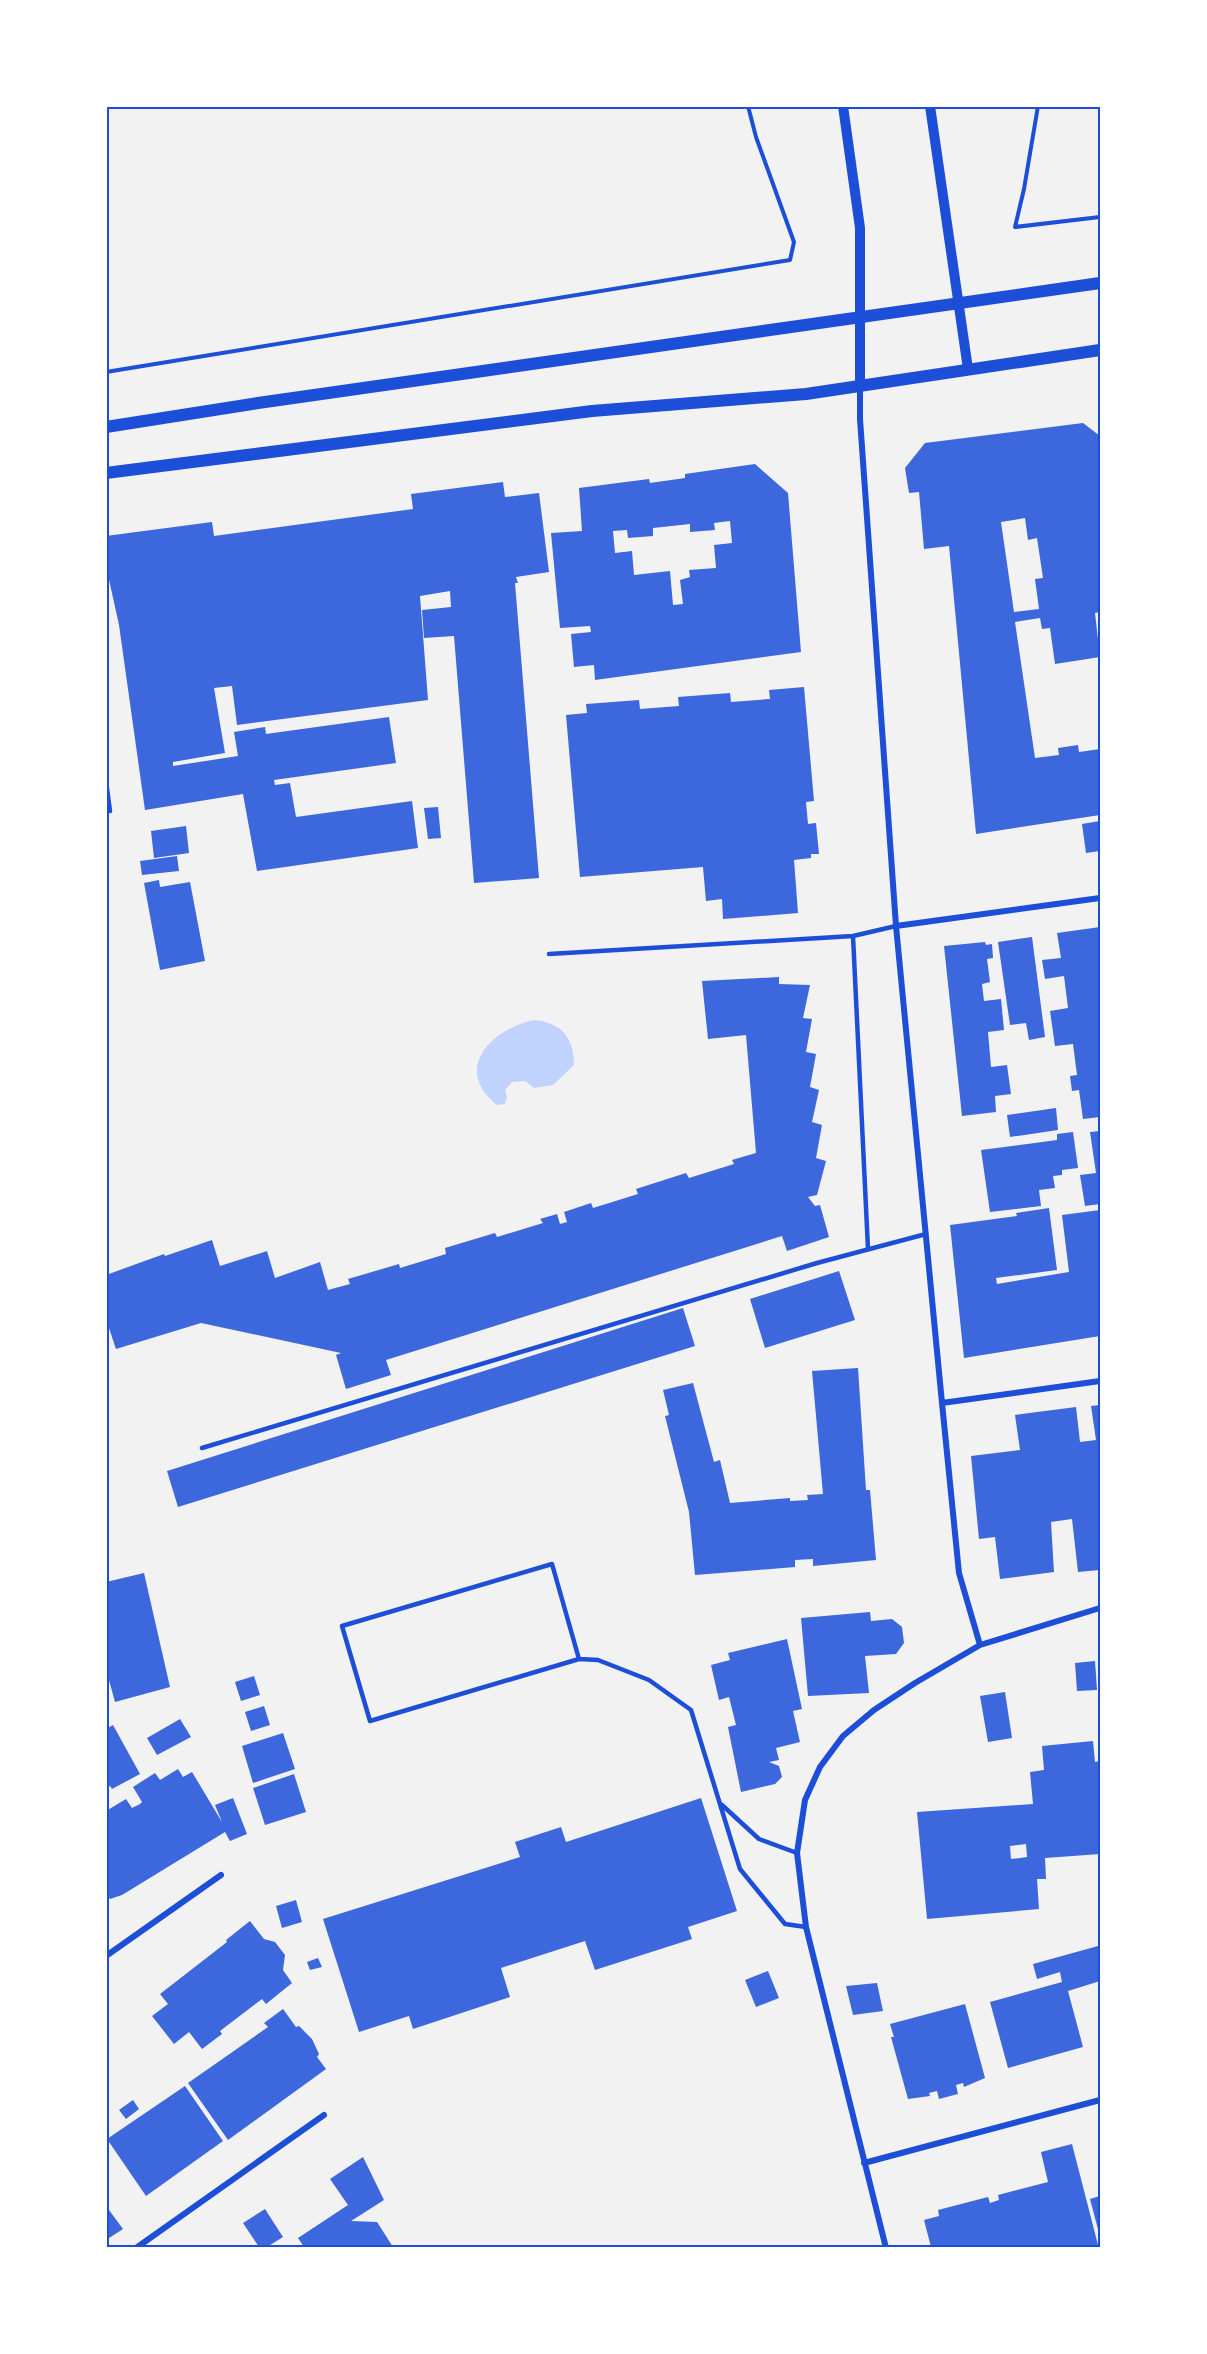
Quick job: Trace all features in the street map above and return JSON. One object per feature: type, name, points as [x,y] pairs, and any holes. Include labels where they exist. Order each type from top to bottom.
[{"type":"main road","points":[[106,427],[860,316],[1101,284]]},
{"type":"main road","points":[[106,473],[592,411],[806,394],[1101,350]]},
{"type":"street","points":[[843,106],[860,228],[860,419],[896,926],[959,1573],[980,1645]]},
{"type":"street","points":[[930,106],[968,369]]},
{"type":"street","points":[[896,926],[1101,898]]},
{"type":"street","points":[[942,1404],[1101,1381]]},
{"type":"street","points":[[886,2247],[806,1927],[797,1854],[805,1800],[820,1767],[843,1736],[874,1710],[980,1645],[1101,1608]]},
{"type":"street","points":[[106,1956],[221,1875]]},
{"type":"street","points":[[864,2163],[1101,2100]]},
{"type":"street","points":[[136,2247],[324,2115]]},
{"type":"lane","points":[[106,781],[110,810],[106,811]]},
{"type":"lane","points":[[549,954],[853,936],[896,926]]},
{"type":"lane","points":[[853,936],[868,1249]]},
{"type":"lane","points":[[202,1448],[868,1249],[926,1234]]},
{"type":"lane","points":[[579,1659],[552,1564],[342,1626],[370,1721],[579,1659],[598,1660],[649,1680],[690,1710],[722,1805],[740,1869],[785,1924],[806,1927]]},
{"type":"lane","points":[[722,1805],[759,1839],[797,1854]]},
{"type":"path","points":[[106,372],[790,260],[794,242],[756,137],[748,106]]},
{"type":"path","points":[[1038,106],[1015,227],[1101,217]]},
{"type":"water","points":[[533,1020],[551,1024],[564,1033],[572,1046],[574,1065],[553,1085],[534,1088],[525,1081],[512,1082],[505,1090],[507,1097],[505,1104],[497,1105],[484,1091],[478,1078],[478,1065],[482,1053],[503,1032]]},
{"type":"building","points":[[1083,423],[1100,436],[1100,612],[1095,613],[1100,657],[1055,664],[1050,628],[1042,629],[1040,618],[1015,622],[1035,758],[1059,755],[1058,748],[1078,745],[1079,752],[1100,749],[1100,815],[976,834],[949,546],[924,549],[919,492],[909,493],[905,468],[925,443]],"holes":[[[1025,518],[1028,540],[1037,538],[1043,578],[1035,579],[1039,609],[1014,612],[1001,522]]]},
{"type":"building","points":[[755,464],[788,493],[801,652],[595,680],[594,665],[574,667],[571,634],[591,632],[590,626],[560,628],[551,533],[582,531],[579,488],[649,479],[650,483],[685,478],[685,474]],"holes":[[[730,521],[732,543],[714,545],[716,568],[689,570],[690,577],[680,580],[683,604],[673,605],[670,571],[634,575],[632,551],[615,553],[613,531],[627,530],[628,538],[653,536],[653,528],[690,524],[690,532],[715,530],[714,523]]]},
{"type":"building","points":[[503,482],[505,497],[539,493],[549,572],[516,577],[518,583],[515,583],[539,878],[474,883],[454,636],[424,638],[422,610],[451,607],[450,591],[420,596],[428,700],[237,725],[232,686],[214,688],[225,753],[173,762],[173,766],[238,756],[234,732],[265,727],[266,734],[389,717],[396,763],[274,780],[275,785],[290,783],[296,817],[412,801],[418,848],[257,871],[243,794],[145,810],[119,625],[106,566],[106,536],[212,522],[214,536],[413,509],[411,494]]},
{"type":"building","points":[[804,687],[814,801],[806,802],[808,824],[816,823],[819,854],[811,854],[811,858],[794,860],[798,913],[723,919],[722,899],[706,901],[703,867],[580,877],[566,715],[587,713],[586,704],[639,700],[640,709],[679,706],[678,697],[730,693],[731,702],[770,699],[769,690]]},
{"type":"building","points":[[438,807],[441,838],[428,839],[424,808]]},
{"type":"building","points":[[1100,821],[1100,851],[1086,853],[1082,824]]},
{"type":"building","points":[[186,826],[189,853],[154,858],[151,831]]},
{"type":"building","points":[[177,856],[179,871],[142,875],[140,861]]},
{"type":"building","points":[[159,880],[160,887],[190,882],[205,961],[160,970],[144,883]]},
{"type":"building","points":[[1100,927],[1100,1117],[1083,1119],[1079,1090],[1072,1091],[1070,1076],[1077,1075],[1073,1044],[1055,1046],[1050,1011],[1068,1008],[1064,976],[1045,979],[1042,960],[1061,958],[1057,933]]},
{"type":"building","points":[[1032,937],[1045,1037],[1029,1040],[1026,1023],[1010,1025],[998,942]]},
{"type":"building","points":[[985,942],[986,945],[992,944],[993,958],[987,959],[990,982],[982,984],[984,1001],[1001,999],[1004,1030],[988,1032],[991,1067],[1007,1065],[1011,1094],[995,1096],[996,1112],[962,1116],[944,946]]},
{"type":"building","points":[[779,977],[779,984],[810,985],[803,1018],[812,1019],[806,1052],[816,1054],[810,1087],[819,1090],[812,1122],[822,1125],[816,1158],[826,1161],[817,1195],[808,1197],[815,1206],[820,1205],[829,1237],[787,1251],[782,1236],[386,1360],[391,1375],[346,1389],[336,1355],[341,1353],[201,1323],[116,1349],[106,1319],[106,1275],[164,1254],[165,1256],[212,1240],[220,1266],[267,1251],[275,1278],[320,1262],[328,1290],[350,1284],[348,1279],[399,1264],[400,1268],[446,1254],[445,1248],[495,1233],[497,1237],[543,1223],[540,1219],[557,1214],[560,1224],[567,1222],[564,1212],[591,1203],[593,1208],[638,1194],[636,1189],[686,1173],[689,1178],[734,1164],[732,1160],[756,1153],[746,1035],[708,1039],[702,981]]},
{"type":"building","points":[[1056,1108],[1058,1130],[1010,1137],[1007,1115]]},
{"type":"building","points":[[1100,1131],[1100,1204],[1085,1206],[1080,1175],[1096,1173],[1090,1132]]},
{"type":"building","points":[[1073,1132],[1078,1168],[1062,1170],[1062,1175],[1053,1176],[1055,1188],[1039,1190],[1041,1206],[990,1212],[981,1150],[1057,1140],[1057,1134]]},
{"type":"building","points":[[1049,1208],[1057,1270],[996,1278],[997,1284],[1069,1272],[1062,1215],[1100,1210],[1100,1336],[964,1358],[950,1225],[1017,1216],[1016,1213]]},
{"type":"building","points":[[839,1271],[855,1320],[765,1348],[750,1299]]},
{"type":"building","points":[[683,1308],[695,1346],[178,1507],[167,1471]]},
{"type":"building","points":[[858,1368],[866,1490],[870,1490],[876,1560],[813,1566],[813,1559],[795,1560],[795,1567],[695,1575],[689,1512],[665,1416],[669,1415],[663,1390],[693,1383],[714,1462],[720,1460],[730,1503],[790,1498],[790,1501],[808,1500],[807,1495],[823,1494],[812,1371]]},
{"type":"building","points":[[1100,1405],[1100,1570],[1078,1572],[1072,1519],[1051,1522],[1054,1572],[1000,1579],[995,1537],[979,1539],[971,1456],[1020,1450],[1015,1415],[1076,1407],[1080,1442],[1096,1440],[1091,1406]]},
{"type":"building","points":[[144,1573],[170,1687],[115,1702],[106,1669],[106,1582]]},
{"type":"building","points":[[870,1612],[871,1621],[892,1619],[902,1627],[904,1643],[896,1654],[865,1656],[869,1693],[808,1696],[801,1618]]},
{"type":"building","points":[[787,1639],[802,1709],[793,1711],[800,1742],[776,1748],[779,1760],[769,1762],[779,1766],[782,1777],[775,1784],[741,1792],[728,1727],[736,1725],[729,1697],[719,1700],[711,1665],[730,1660],[728,1653]]},
{"type":"building","points":[[1095,1661],[1097,1690],[1077,1691],[1075,1663]]},
{"type":"building","points":[[254,1676],[260,1695],[241,1701],[235,1682]]},
{"type":"building","points":[[1005,1692],[1012,1738],[988,1742],[980,1696]]},
{"type":"building","points":[[264,1706],[270,1725],[251,1731],[245,1712]]},
{"type":"building","points":[[180,1719],[191,1737],[157,1755],[147,1738]]},
{"type":"building","points":[[113,1725],[140,1774],[112,1789],[110,1786],[106,1788],[106,1729]]},
{"type":"building","points":[[283,1733],[295,1769],[253,1783],[242,1746]]},
{"type":"building","points":[[1093,1741],[1095,1762],[1100,1761],[1100,1854],[1045,1858],[1046,1879],[1037,1879],[1039,1909],[927,1919],[917,1812],[1033,1804],[1030,1772],[1044,1770],[1042,1746]],"holes":[[[1026,1844],[1027,1857],[1011,1859],[1010,1846]]]},
{"type":"building","points":[[178,1769],[183,1777],[192,1772],[222,1822],[215,1805],[233,1798],[247,1834],[230,1841],[225,1832],[122,1895],[110,1899],[106,1894],[106,1811],[126,1799],[132,1808],[140,1804],[142,1802],[133,1787],[155,1773],[160,1780]]},
{"type":"building","points":[[294,1774],[306,1812],[265,1825],[253,1788]]},
{"type":"building","points":[[701,1798],[737,1911],[688,1927],[692,1939],[595,1970],[585,1941],[501,1968],[510,1997],[413,2029],[409,2016],[359,2032],[323,1919],[520,1857],[515,1842],[561,1827],[566,1842]]},
{"type":"building","points":[[296,1900],[302,1922],[282,1928],[276,1906]]},
{"type":"building","points":[[250,1921],[264,1939],[275,1942],[285,1955],[283,1970],[292,1983],[266,2004],[262,1999],[220,2031],[222,2034],[202,2049],[189,2032],[174,2044],[152,2016],[168,2004],[160,1994],[227,1942],[226,1940]]},
{"type":"building","points":[[1098,1946],[1100,1981],[1068,1991],[1083,2047],[1008,2068],[990,2002],[1062,1982],[1060,1972],[1037,1979],[1033,1964]]},
{"type":"building","points":[[318,1958],[322,1967],[310,1970],[307,1962]]},
{"type":"building","points":[[768,1971],[779,1998],[756,2007],[745,1980]]},
{"type":"building","points":[[877,1983],[883,2011],[853,2015],[846,1986]]},
{"type":"building","points":[[965,2004],[985,2078],[964,2087],[963,2083],[956,2085],[958,2094],[939,2099],[937,2091],[929,2093],[930,2096],[908,2099],[891,2037],[894,2037],[890,2024]]},
{"type":"building","points":[[283,2009],[296,2027],[299,2026],[312,2039],[319,2054],[317,2057],[326,2069],[228,2140],[188,2083],[268,2027],[264,2023]]},
{"type":"building","points":[[185,2086],[223,2141],[146,2196],[107,2139]]},
{"type":"building","points":[[133,2100],[139,2109],[126,2119],[119,2110]]},
{"type":"building","points":[[1072,2144],[1098,2245],[1088,2247],[931,2247],[924,2220],[939,2216],[938,2210],[988,2197],[990,2203],[999,2200],[998,2195],[1048,2182],[1041,2152]]},
{"type":"building","points":[[363,2157],[384,2200],[351,2221],[377,2222],[393,2247],[304,2247],[298,2238],[348,2205],[330,2179]]},
{"type":"building","points":[[1100,2196],[1100,2237],[1090,2199]]},
{"type":"building","points":[[106,2206],[123,2229],[106,2240]]},
{"type":"building","points":[[265,2209],[283,2237],[267,2247],[259,2247],[243,2223]]}]
